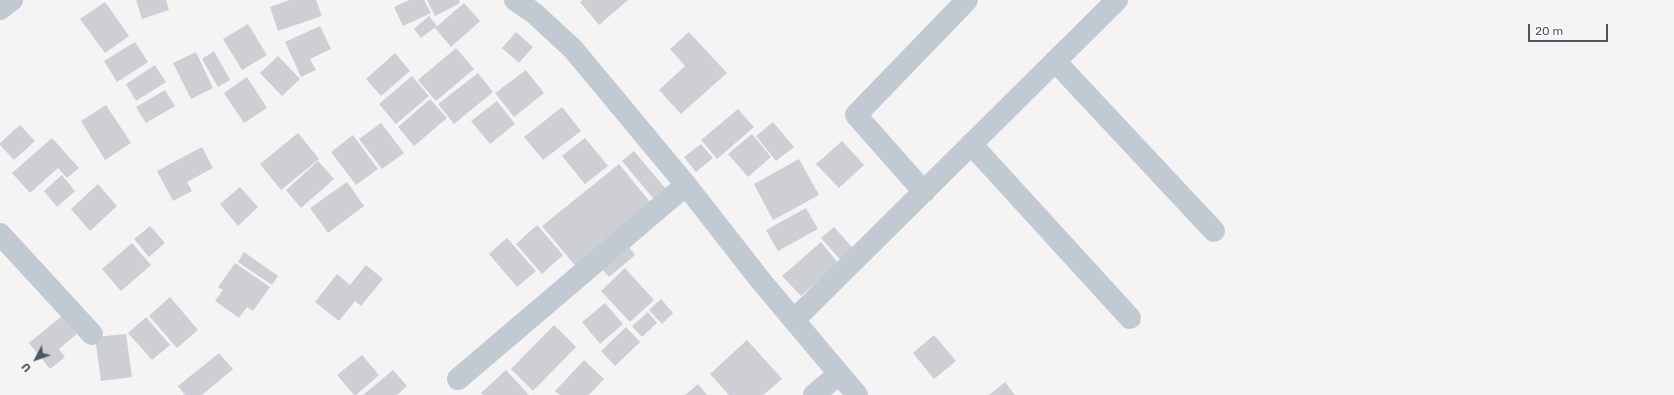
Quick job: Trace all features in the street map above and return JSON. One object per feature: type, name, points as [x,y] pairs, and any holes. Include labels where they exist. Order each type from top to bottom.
[{"type":"street","points":[[0,10],[12,0]]},
{"type":"street","points":[[515,0],[534,13],[573,49],[686,185],[761,281],[857,395]]},
{"type":"street","points":[[924,192],[856,115],[968,0]]},
{"type":"street","points":[[794,320],[1117,0]]},
{"type":"street","points":[[1055,61],[1214,231]]},
{"type":"street","points":[[971,144],[1130,318]]},
{"type":"street","points":[[458,379],[686,185]]},
{"type":"street","points":[[0,234],[92,334]]},
{"type":"street","points":[[814,395],[839,374]]},
{"type":"building","points":[[136,0],[166,0],[169,10],[142,19]]},
{"type":"building","points":[[290,0],[316,0],[322,16],[278,31],[270,7]]},
{"type":"building","points":[[409,0],[424,0],[431,13],[403,26],[394,7]]},
{"type":"building","points":[[427,0],[459,0],[460,3],[435,16]]},
{"type":"building","points":[[583,0],[628,0],[599,25],[580,2]]},
{"type":"building","points":[[105,2],[129,36],[105,53],[80,19]]},
{"type":"building","points":[[464,3],[480,21],[451,47],[435,28]]},
{"type":"building","points":[[429,16],[437,26],[421,38],[414,29]]},
{"type":"building","points":[[248,24],[267,55],[242,70],[223,39]]},
{"type":"building","points":[[320,26],[331,49],[310,59],[316,70],[301,77],[285,42]]},
{"type":"building","points":[[516,32],[533,47],[519,63],[502,48]]},
{"type":"building","points":[[689,32],[727,73],[681,114],[659,90],[685,66],[670,49]]},
{"type":"building","points":[[135,42],[148,62],[117,82],[104,61]]},
{"type":"building","points":[[456,48],[474,69],[436,101],[418,80]]},
{"type":"building","points":[[214,51],[230,80],[218,87],[202,59]]},
{"type":"building","points":[[196,52],[213,88],[191,99],[173,63]]},
{"type":"building","points":[[395,53],[410,71],[381,96],[366,79]]},
{"type":"building","points":[[278,56],[300,79],[282,96],[260,73]]},
{"type":"building","points":[[155,65],[166,82],[136,101],[126,84]]},
{"type":"building","points":[[526,70],[544,93],[514,117],[495,93]]},
{"type":"building","points":[[478,73],[493,92],[454,124],[438,104]]},
{"type":"building","points":[[412,76],[429,96],[396,124],[379,104]]},
{"type":"building","points":[[247,77],[267,108],[244,123],[224,93]]},
{"type":"building","points":[[165,90],[175,106],[146,123],[136,107]]},
{"type":"building","points":[[430,99],[447,118],[414,146],[398,127]]},
{"type":"building","points":[[497,101],[515,124],[490,144],[471,121]]},
{"type":"building","points":[[106,105],[131,143],[105,160],[81,121]]},
{"type":"building","points":[[562,107],[581,131],[543,160],[524,137]]},
{"type":"building","points":[[738,109],[754,127],[717,159],[701,140]]},
{"type":"building","points":[[773,122],[794,147],[776,161],[756,136]]},
{"type":"building","points":[[381,123],[404,153],[382,169],[359,139]]},
{"type":"building","points":[[20,125],[35,141],[14,160],[0,145],[0,143]]},
{"type":"building","points":[[298,133],[319,159],[281,190],[260,164]]},
{"type":"building","points":[[752,134],[771,157],[748,177],[728,154]]},
{"type":"building","points":[[353,135],[378,169],[356,185],[331,152]]},
{"type":"building","points":[[52,138],[79,168],[67,178],[58,168],[30,193],[12,173]]},
{"type":"building","points":[[585,138],[608,166],[585,184],[562,156]]},
{"type":"building","points":[[842,141],[864,165],[839,188],[816,164]]},
{"type":"building","points":[[701,144],[713,158],[696,172],[684,157]]},
{"type":"building","points":[[202,147],[213,168],[187,182],[192,191],[173,201],[157,171]]},
{"type":"building","points":[[634,151],[670,194],[658,204],[622,161]]},
{"type":"building","points":[[799,159],[819,195],[773,220],[754,184]]},
{"type":"building","points":[[318,161],[334,179],[301,208],[286,190]]},
{"type":"building","points":[[619,164],[654,207],[578,269],[542,226]]},
{"type":"building","points":[[62,175],[75,191],[57,207],[44,191]]},
{"type":"building","points":[[347,182],[364,206],[328,233],[310,208]]},
{"type":"building","points":[[98,184],[117,206],[90,231],[71,209]]},
{"type":"building","points":[[240,187],[258,207],[238,226],[220,204]]},
{"type":"building","points":[[806,208],[818,229],[778,251],[766,230]]},
{"type":"building","points":[[537,225],[563,255],[542,274],[516,244]]},
{"type":"building","points":[[150,226],[165,243],[149,257],[134,239]]},
{"type":"building","points":[[834,227],[859,255],[846,266],[821,238]]},
{"type":"building","points":[[507,238],[536,271],[517,287],[489,254]]},
{"type":"building","points":[[821,242],[838,263],[801,296],[782,276]]},
{"type":"building","points":[[132,243],[151,265],[121,291],[102,269]]},
{"type":"building","points":[[629,247],[635,255],[609,277],[603,270]]},
{"type":"building","points":[[244,252],[278,276],[272,285],[238,262]]},
{"type":"building","points":[[235,263],[270,287],[253,311],[247,307],[239,318],[215,301],[223,290],[218,287]]},
{"type":"building","points":[[366,265],[383,279],[361,306],[355,301],[339,321],[315,302],[337,274],[350,285]]},
{"type":"building","points":[[625,268],[654,300],[630,322],[601,291]]},
{"type":"building","points":[[170,297],[198,330],[177,348],[149,316]]},
{"type":"building","points":[[661,299],[673,313],[662,324],[649,310]]},
{"type":"building","points":[[605,303],[623,324],[600,344],[582,322]]},
{"type":"building","points":[[648,312],[657,323],[642,337],[632,326]]},
{"type":"building","points":[[63,315],[78,333],[59,349],[65,357],[50,369],[29,343]]},
{"type":"building","points":[[146,317],[170,345],[152,360],[128,333]]},
{"type":"building","points":[[554,325],[576,347],[533,391],[511,369]]},
{"type":"building","points":[[626,327],[640,342],[615,366],[601,351]]},
{"type":"building","points":[[126,334],[132,377],[101,381],[95,337]]},
{"type":"building","points":[[934,335],[956,361],[934,379],[913,353]]},
{"type":"building","points":[[747,340],[782,379],[763,395],[729,395],[710,374]]},
{"type":"building","points":[[219,353],[233,369],[202,395],[185,395],[178,386]]},
{"type":"building","points":[[362,355],[379,375],[356,395],[354,395],[337,375]]},
{"type":"building","points":[[584,360],[604,379],[589,395],[560,395],[555,391]]},
{"type":"building","points":[[393,370],[407,386],[397,395],[363,395]]},
{"type":"building","points":[[506,370],[529,395],[484,395],[481,393]]},
{"type":"building","points":[[1005,382],[1015,395],[989,395]]},
{"type":"building","points":[[698,384],[707,395],[685,395]]}]
